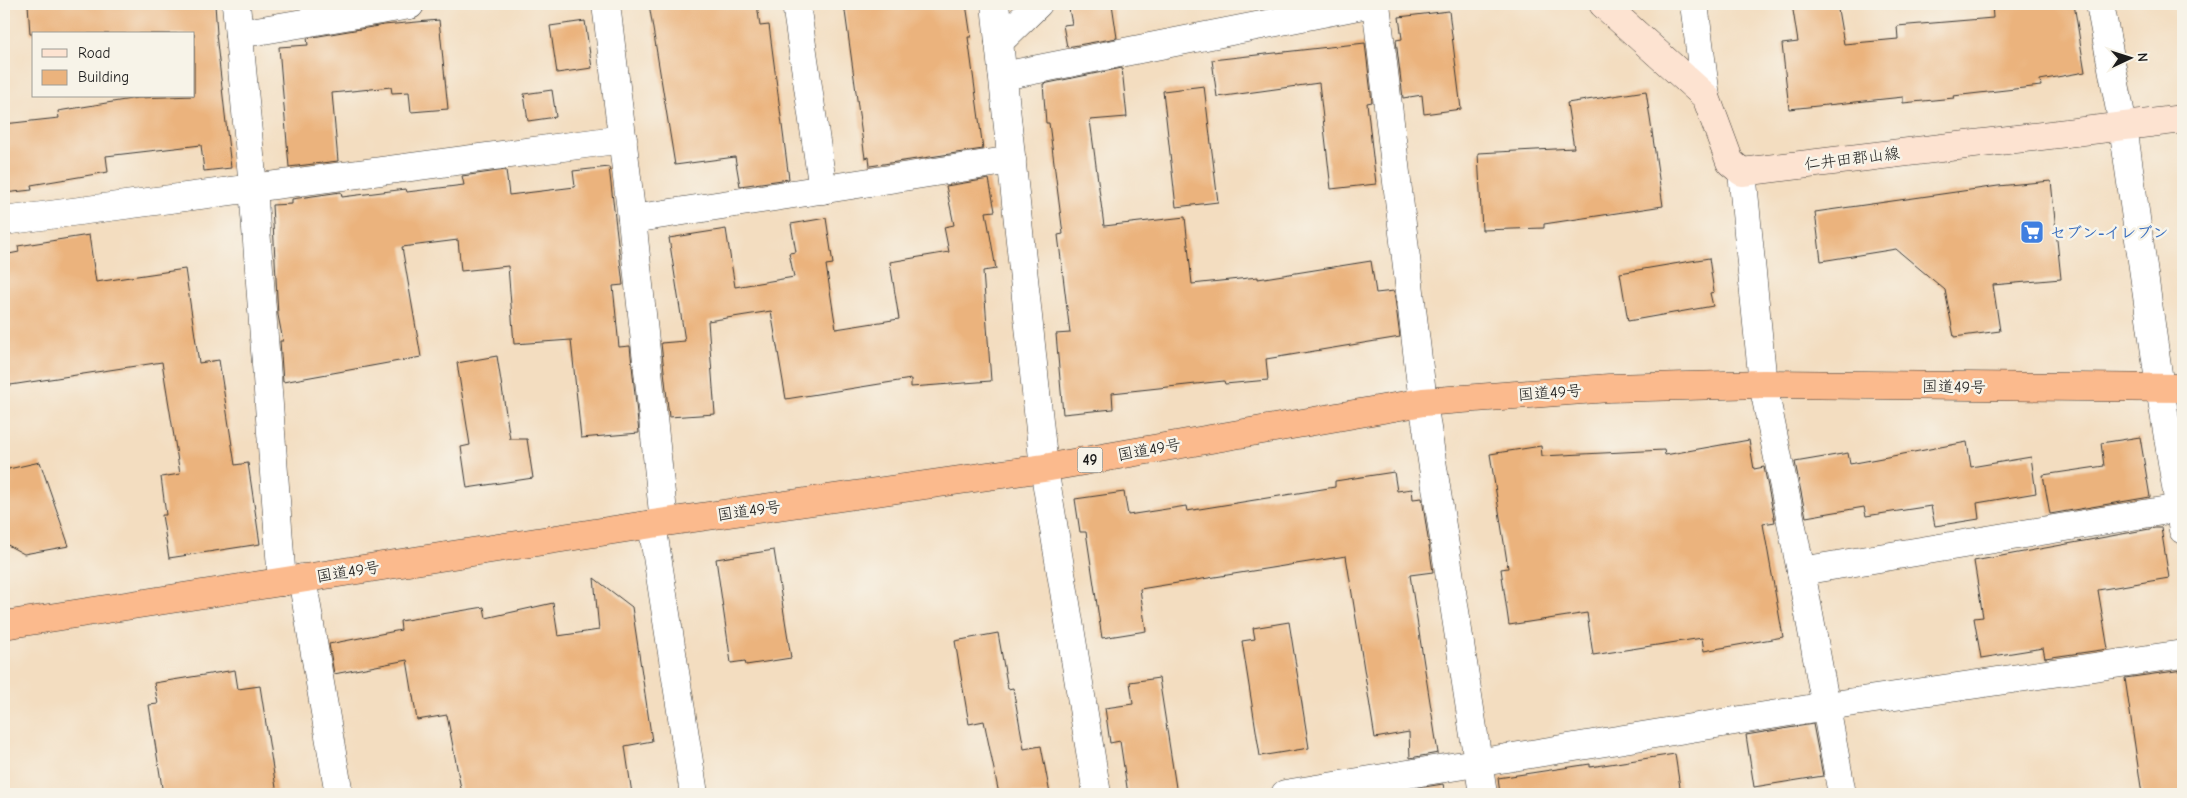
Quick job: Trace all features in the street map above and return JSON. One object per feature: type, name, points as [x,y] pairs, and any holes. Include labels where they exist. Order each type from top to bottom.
[{"type":"highway","name":"国道49号","points":[[4,625],[658,523],[1044,468],[1423,402],[1609,388],[1763,384],[2171,388]]},
{"type":"main road","points":[[1604,4],[1706,97],[1730,162],[1742,172]]},
{"type":"main road","name":"仁井田郡山線","points":[[1742,172],[2183,119]]},
{"type":"street","points":[[236,4],[292,580],[339,794]]},
{"type":"street","points":[[606,4],[632,219],[658,523],[694,794]]},
{"type":"street","points":[[796,4],[822,190]]},
{"type":"street","points":[[995,4],[1044,468],[1098,794]]},
{"type":"street","points":[[999,42],[1038,4]]},
{"type":"street","points":[[1003,76],[1368,4]]},
{"type":"street","points":[[1376,4],[1423,402],[1482,794]]},
{"type":"street","points":[[1694,4],[1706,97]]},
{"type":"street","points":[[1801,571],[2181,519],[2171,388],[2100,4]]},
{"type":"street","points":[[239,34],[410,5]]},
{"type":"street","points":[[4,221],[623,139]]},
{"type":"street","points":[[632,219],[1012,160]]},
{"type":"street","points":[[1742,172],[1763,384],[1801,571],[1842,794]]},
{"type":"street","points":[[1285,794],[1827,706],[2183,654]]},
{"type":"building","points":[[28,4],[215,4],[216,34],[231,168],[204,171],[201,145],[106,156],[108,172],[31,185],[32,190],[4,193],[4,124],[59,118],[58,111],[137,98],[195,98],[195,32],[32,32],[30,34]]},
{"type":"building","points":[[649,4],[757,4],[760,26],[769,25],[789,179],[740,186],[735,157],[675,165]]},
{"type":"building","points":[[844,4],[966,4],[971,37],[968,37],[983,149],[870,166],[869,157],[865,158]]},
{"type":"building","points":[[1068,4],[1112,4],[1117,38],[1067,47],[1063,25],[1072,24]]},
{"type":"building","points":[[1792,4],[1837,4],[1844,44],[1898,39],[1897,26],[1993,18],[1992,4],[2074,4],[2085,72],[2040,80],[2041,86],[1953,96],[1954,98],[1903,103],[1903,97],[1789,109],[1782,44],[1798,42]]},
{"type":"building","points":[[1449,11],[1461,109],[1424,114],[1422,95],[1403,98],[1396,40],[1402,39],[1399,17]]},
{"type":"building","points":[[439,20],[448,109],[411,112],[409,92],[392,93],[391,87],[332,93],[338,161],[289,167],[279,47],[308,45],[307,38],[384,25]]},
{"type":"building","points":[[585,21],[592,68],[557,73],[550,26]]},
{"type":"building","points":[[1365,43],[1372,102],[1367,103],[1376,184],[1331,189],[1319,83],[1217,97],[1212,60]]},
{"type":"building","points":[[1122,68],[1127,117],[1090,120],[1104,226],[1185,217],[1192,284],[1258,277],[1258,279],[1371,261],[1376,293],[1394,291],[1400,337],[1266,359],[1268,380],[1225,384],[1224,381],[1112,393],[1113,409],[1063,414],[1056,334],[1070,333],[1058,235],[1063,234],[1049,123],[1046,123],[1043,84]]},
{"type":"building","points":[[1204,86],[1218,202],[1176,207],[1163,91]]},
{"type":"building","points":[[552,90],[556,117],[528,121],[524,94]]},
{"type":"building","points":[[1646,91],[1663,206],[1544,224],[1544,228],[1482,230],[1478,153],[1574,148],[1567,103]]},
{"type":"building","points":[[609,167],[623,285],[613,286],[619,347],[630,346],[639,433],[581,438],[571,340],[514,344],[508,266],[461,271],[458,240],[402,247],[421,357],[283,382],[280,341],[283,341],[278,315],[272,205],[292,204],[292,199],[341,192],[342,197],[406,189],[407,192],[464,185],[462,176],[506,170],[509,195],[575,187],[573,171]]},
{"type":"building","points":[[989,179],[995,211],[986,212],[996,269],[983,271],[991,381],[911,387],[911,379],[786,399],[771,311],[708,321],[715,414],[669,417],[661,343],[685,341],[669,238],[726,229],[735,287],[794,277],[789,253],[796,252],[791,224],[826,218],[833,264],[826,265],[836,329],[899,319],[890,262],[949,252],[944,227],[954,225],[946,186]]},
{"type":"building","points":[[2051,181],[2061,279],[1993,285],[2000,331],[1954,337],[1945,290],[1896,249],[1821,261],[1815,212],[1998,186]]},
{"type":"building","points":[[89,235],[96,282],[185,269],[199,363],[219,360],[235,465],[248,463],[260,544],[169,558],[162,515],[166,515],[161,477],[180,474],[162,362],[4,386],[4,255],[19,252],[18,246]]},
{"type":"building","points":[[1709,258],[1714,292],[1710,293],[1713,306],[1628,321],[1620,273]]},
{"type":"building","points":[[497,356],[510,439],[527,439],[533,478],[467,488],[461,447],[470,445],[457,363]]},
{"type":"building","points":[[2140,437],[2150,497],[2050,514],[2043,475],[2104,466],[2101,443]]},
{"type":"building","points":[[1749,440],[1754,469],[1764,467],[1775,522],[1763,524],[1783,637],[1704,651],[1702,638],[1593,655],[1587,613],[1509,625],[1501,569],[1508,568],[1490,454],[1541,446],[1542,456],[1664,450],[1665,455]]},
{"type":"building","points":[[1967,442],[1971,467],[2031,457],[2036,493],[1977,503],[1979,519],[1935,526],[1931,506],[1866,516],[1864,507],[1806,517],[1795,462],[1848,453],[1850,464]]},
{"type":"building","points":[[40,462],[69,546],[24,554],[4,543],[4,470]]},
{"type":"building","points":[[1394,472],[1397,491],[1412,489],[1413,499],[1422,498],[1433,572],[1410,575],[1438,753],[1410,758],[1409,732],[1375,738],[1346,556],[1140,589],[1146,631],[1102,638],[1086,532],[1080,532],[1075,499],[1124,492],[1128,515],[1186,506],[1187,511],[1335,487],[1335,481]]},
{"type":"building","points":[[2161,528],[2169,578],[2098,590],[2108,649],[2045,658],[2043,648],[1981,658],[1974,618],[1983,617],[1974,561]]},
{"type":"building","points":[[774,550],[791,658],[746,665],[745,661],[731,663],[716,559]]},
{"type":"building","points":[[594,578],[632,607],[652,741],[625,746],[632,794],[462,794],[447,715],[417,720],[407,660],[334,674],[329,644],[401,630],[400,621],[484,607],[486,618],[553,603],[558,636],[599,630]]},
{"type":"building","points":[[1289,622],[1309,748],[1260,756],[1242,641],[1255,639],[1253,628]]},
{"type":"building","points":[[998,633],[1008,689],[1013,688],[1024,749],[1041,746],[1050,794],[999,794],[984,721],[969,724],[955,641]]},
{"type":"building","points":[[235,670],[238,689],[260,686],[277,794],[163,794],[149,705],[158,704],[154,683]]},
{"type":"building","points":[[2183,670],[2183,794],[2142,794],[2125,678]]},
{"type":"building","points":[[1159,678],[1177,794],[1128,794],[1120,741],[1110,743],[1105,708],[1133,704],[1130,682]]},
{"type":"building","points":[[1813,724],[1823,776],[1754,787],[1746,735]]},
{"type":"building","points":[[1675,754],[1681,794],[1500,794],[1498,778],[1590,764],[1590,767]]},
{"type":"building","points":[[1443,784],[1445,794],[1412,794],[1412,789]]},
{"type":"place","name":"セブン-イレブン","points":[[2032,232]]}]
